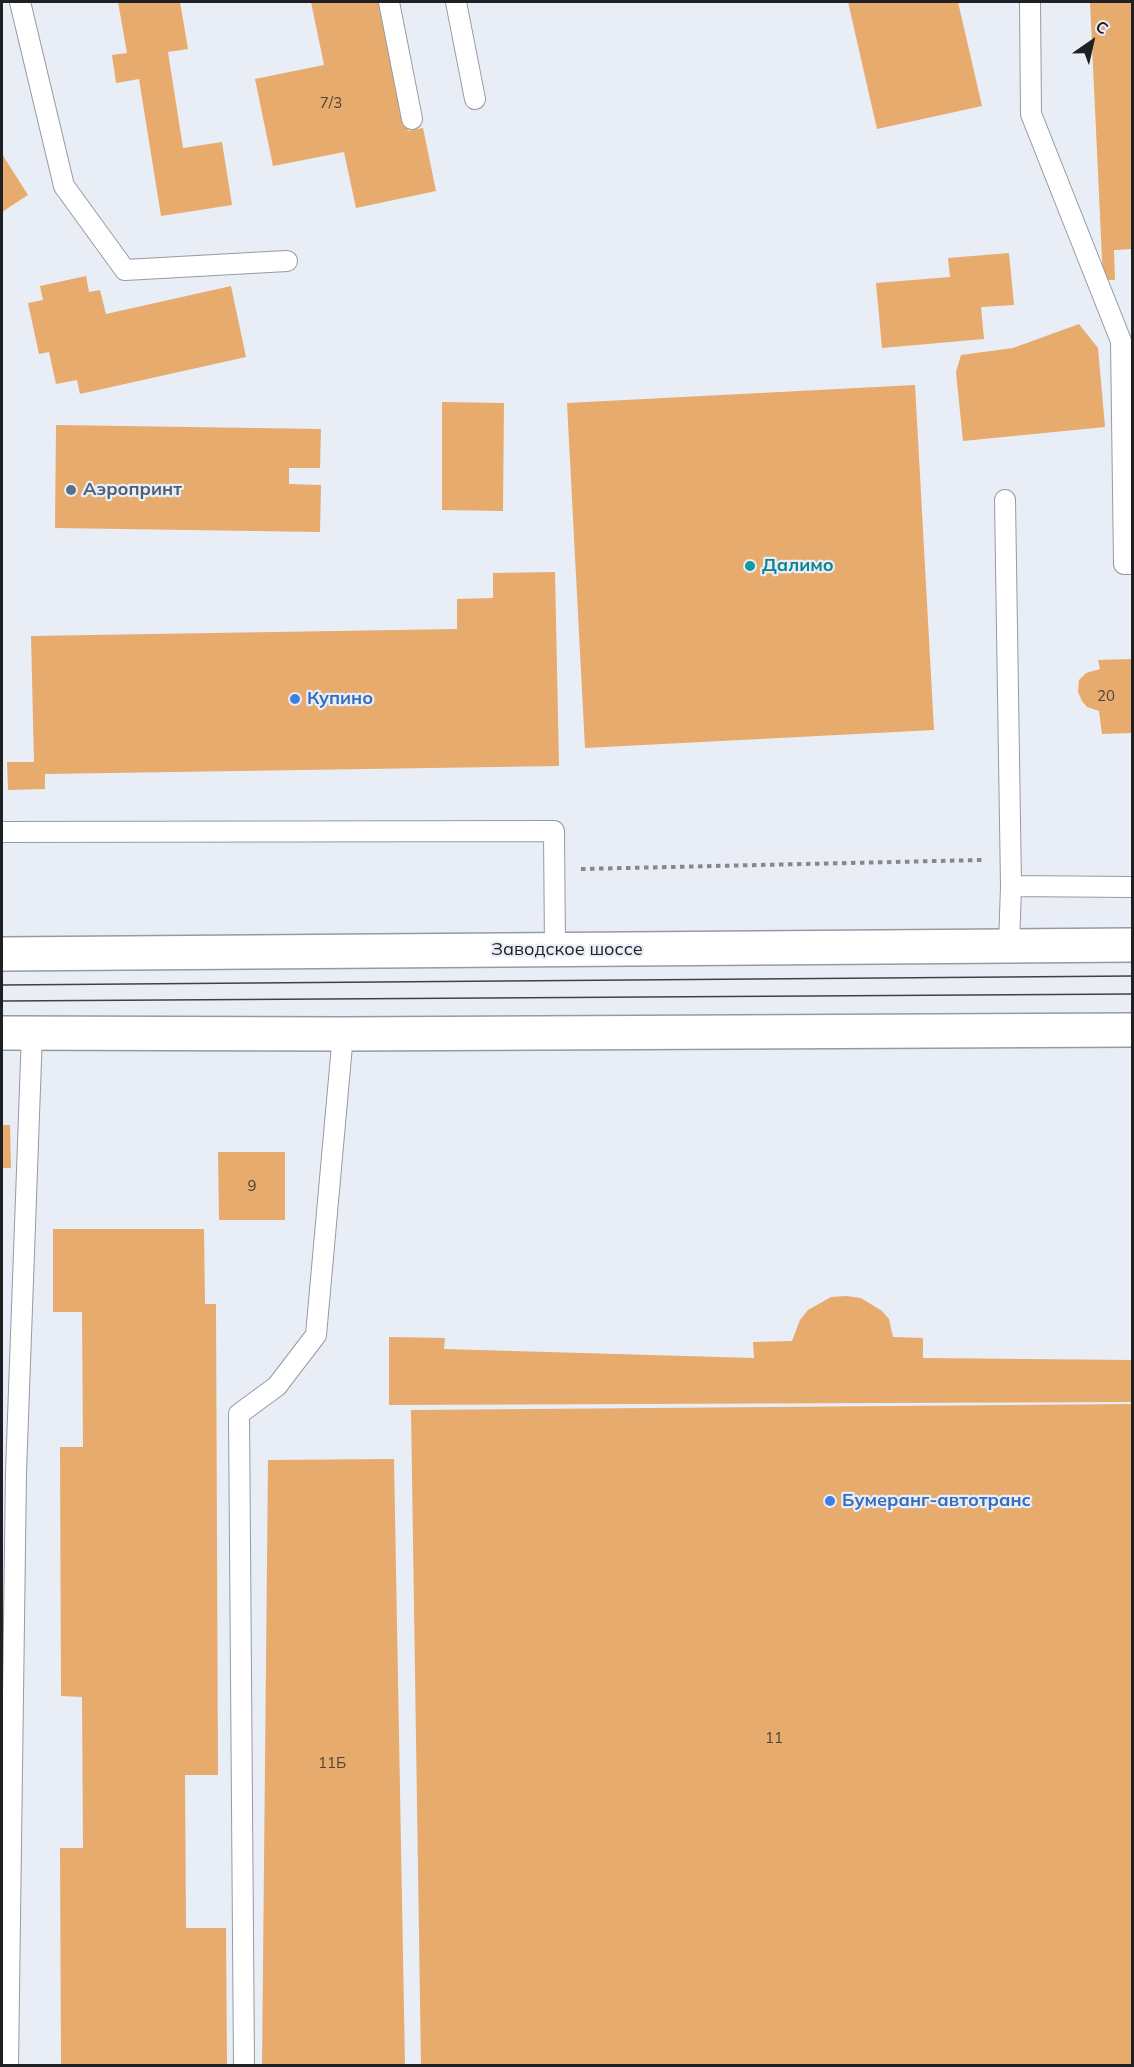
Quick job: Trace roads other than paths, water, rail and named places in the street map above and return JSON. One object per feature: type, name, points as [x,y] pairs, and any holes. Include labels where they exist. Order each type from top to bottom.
[{"type":"main road","name":"Заводское шоссе","points":[[2,954],[1132,945]]},
{"type":"main road","points":[[17,1033],[343,1034],[1132,1030]]},
{"type":"lane","points":[[20,2],[64,186],[125,270],[287,261]]},
{"type":"lane","points":[[389,2],[412,119]]},
{"type":"lane","points":[[456,2],[475,99]]},
{"type":"lane","points":[[1030,2],[1031,114],[1121,341],[1127,381],[1124,564],[1132,564]]},
{"type":"lane","points":[[1005,500],[1011,859],[1010,946]]},
{"type":"lane","points":[[2,832],[554,831],[555,950]]},
{"type":"lane","points":[[1011,886],[1132,886]]},
{"type":"lane","points":[[8,2066],[9,1472],[17,1033]]},
{"type":"lane","points":[[244,2066],[239,1414],[277,1386],[316,1335],[343,1034]]},
{"type":"tram line","points":[[2,985],[1132,976]]},
{"type":"tram line","points":[[2,1001],[1132,994]]},
{"type":"place","name":"Аэропринт","points":[[71,490]]},
{"type":"place","name":"Далимо","points":[[750,566]]},
{"type":"place","name":"Купино","points":[[295,699]]},
{"type":"place","name":"Бумеранг-автотранс","points":[[830,1501]]}]
